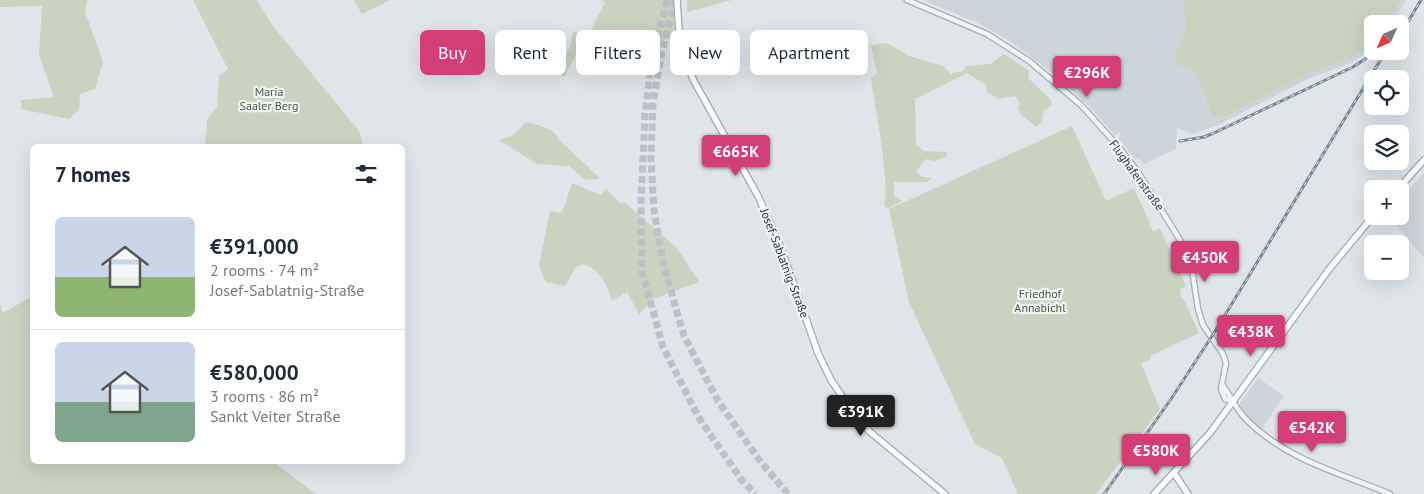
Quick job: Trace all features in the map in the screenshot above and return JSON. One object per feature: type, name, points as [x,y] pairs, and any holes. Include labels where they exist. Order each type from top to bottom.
[{"type":"main road","name":"Josef-Sablatnig-Straße","points":[[678,0],[679,31],[685,60],[758,196],[781,248],[818,353],[831,380],[850,408],[870,432],[945,494]]},
{"type":"main road","points":[[1406,180],[1424,160]]},
{"type":"main road","points":[[1154,494],[1210,432],[1330,268],[1366,225]]},
{"type":"main road","points":[[1174,473],[1188,494]]},
{"type":"street","name":"Flughafenstraße","points":[[907,0],[982,31],[1029,61],[1081,105],[1118,145],[1138,172],[1183,245],[1192,269],[1198,309],[1203,326],[1225,358],[1227,368],[1222,384],[1231,394],[1232,401],[1251,425],[1284,450],[1301,459],[1390,494]]},
{"type":"shaded area","points":[[923,0],[1406,0],[1397,15],[1364,15],[1364,54],[1351,63],[1310,78],[1216,126],[1192,134],[1177,128],[1176,149],[1144,164],[1139,158],[1136,160],[1119,139],[1121,131],[1115,135],[1088,105],[1052,73],[1010,41],[980,24]]},
{"type":"shaded area","points":[[1424,173],[1423,257],[1409,240],[1409,235],[1405,235],[1396,225],[1409,225],[1409,189]]},
{"type":"shaded area","points":[[1258,378],[1284,396],[1261,430],[1242,411],[1240,403]]},
{"type":"green space","points":[[0,0],[87,0],[85,12],[103,62],[95,89],[80,94],[79,110],[69,119],[21,109],[21,100],[54,97],[39,55],[42,6],[0,7]]},
{"type":"green space","name":"Maria Saaler Berg","points":[[193,0],[257,0],[272,25],[359,131],[362,144],[205,144],[207,120],[217,107],[219,76],[228,69]]},
{"type":"green space","points":[[354,0],[390,0],[362,14]]},
{"type":"green space","points":[[601,0],[673,0],[675,30],[670,30],[670,39],[660,41],[660,30],[591,30],[605,2]]},
{"type":"green space","points":[[687,0],[732,0],[687,12]]},
{"type":"green space","points":[[1183,0],[1401,0],[1391,15],[1364,15],[1364,49],[1349,59],[1308,74],[1220,119],[1218,115],[1213,117],[1195,71],[1179,65],[1175,58],[1186,27]]},
{"type":"green space","points":[[573,31],[576,32],[576,55],[566,74],[566,54],[570,47]]},
{"type":"green space","points":[[887,43],[909,56],[943,66],[951,74],[963,71],[966,66],[990,64],[1004,54],[1028,70],[1029,79],[1051,100],[1052,106],[1044,110],[1042,121],[1037,127],[1021,115],[1018,109],[1020,104],[1015,96],[998,99],[987,92],[986,85],[967,73],[915,99],[916,145],[924,151],[947,152],[947,156],[934,161],[926,159],[916,171],[922,177],[931,178],[928,182],[894,182],[894,196],[902,201],[887,209],[884,204],[886,195],[884,163],[871,78],[877,74],[871,45]]},
{"type":"green space","points":[[526,122],[554,133],[559,140],[601,179],[586,180],[569,166],[537,164],[499,140],[512,136]]},
{"type":"green space","name":"Friedhof Annabichl","points":[[1072,126],[1106,201],[1134,188],[1150,223],[1149,225],[1154,231],[1160,228],[1186,286],[1180,289],[1181,298],[1183,298],[1199,333],[1150,356],[1151,359],[1141,363],[1160,409],[1096,494],[1018,494],[1002,458],[975,444],[909,302],[889,209]]},
{"type":"green space","points":[[572,183],[601,195],[606,189],[621,204],[624,202],[676,247],[699,282],[653,299],[639,314],[627,292],[612,301],[602,278],[588,266],[582,264],[575,268],[565,286],[546,282],[539,266],[550,211],[562,213]]},
{"type":"green space","points":[[30,297],[30,464],[276,464],[316,494],[0,494],[0,304],[3,313]]},
{"type":"tunnel","points":[[667,0],[652,58],[645,114],[641,201],[642,271],[663,347],[699,418],[741,479],[755,494]]},
{"type":"tunnel","points":[[675,0],[662,52],[653,103],[651,158],[654,212],[664,267],[684,336],[718,401],[760,461],[788,494]]},
{"type":"railway","points":[[1409,20],[1421,0]]},
{"type":"railway","points":[[1180,141],[1204,137],[1214,133],[1353,67],[1364,60]]},
{"type":"railway","points":[[1104,494],[1171,399],[1214,333],[1381,60]]}]
